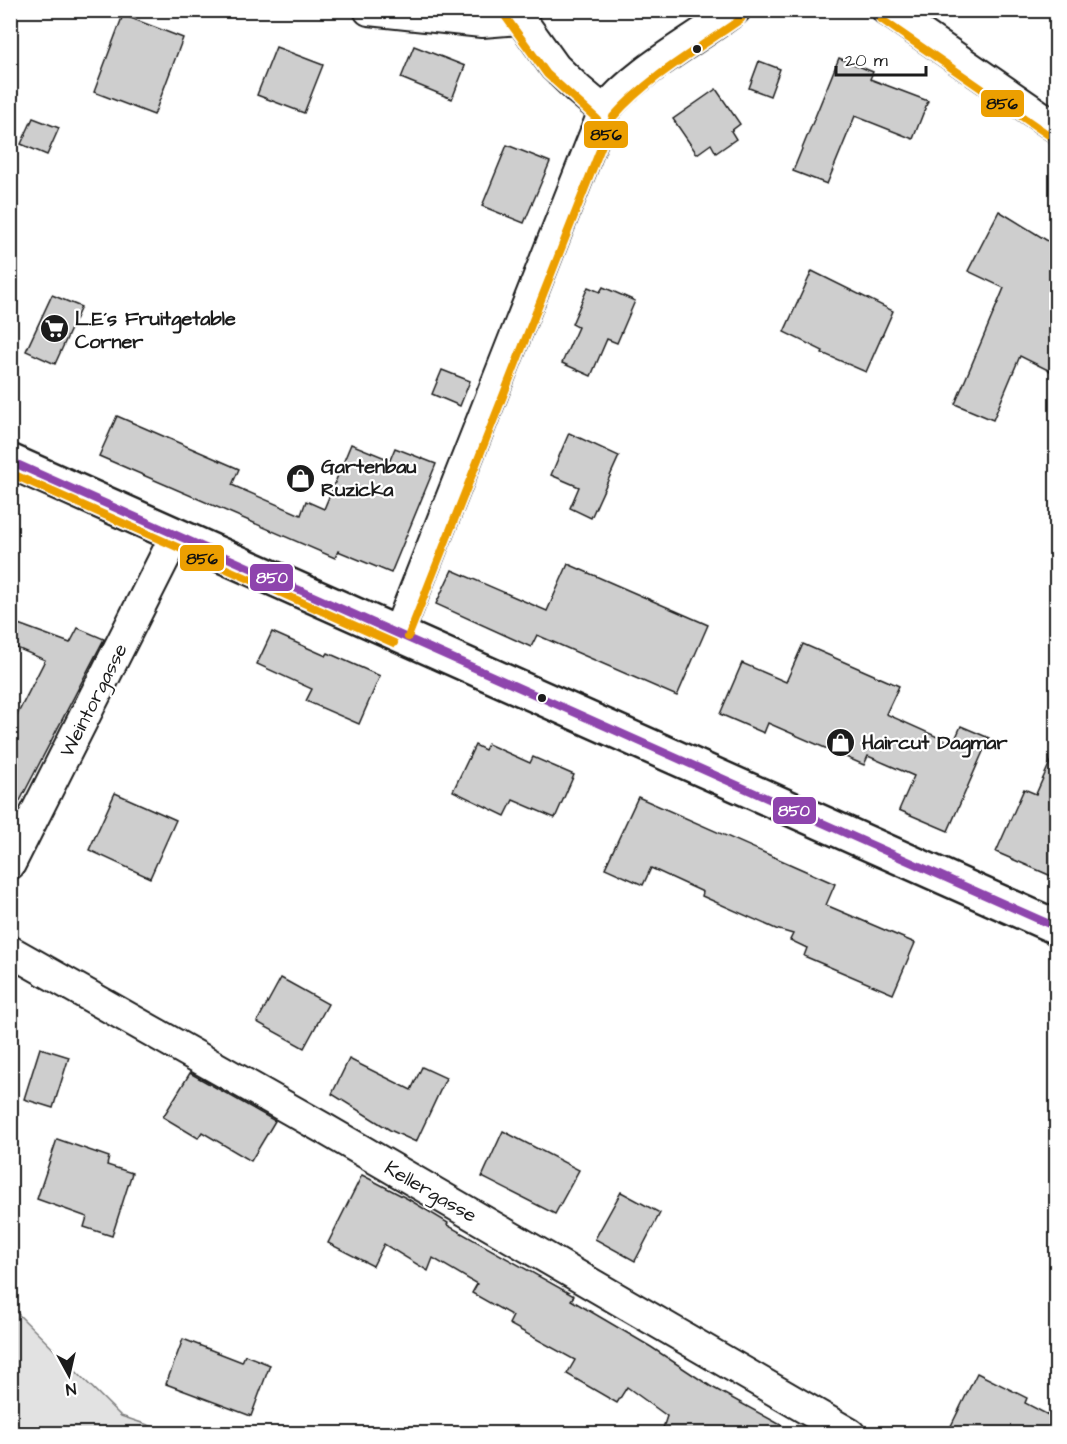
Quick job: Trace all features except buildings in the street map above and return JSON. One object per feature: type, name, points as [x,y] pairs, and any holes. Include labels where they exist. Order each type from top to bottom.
[{"type":"main road","points":[[10,461],[1056,927]]},
{"type":"street","points":[[369,10],[482,22],[518,15],[555,67],[604,111]]},
{"type":"street","points":[[398,633],[604,111],[618,93],[735,10]]},
{"type":"street","points":[[887,10],[1056,126]]},
{"type":"street","name":"Weintorgasse","points":[[10,864],[176,535]]},
{"type":"street","name":"Kellergasse","points":[[10,951],[323,1128],[850,1434]]},
{"type":"shaded area","points":[[10,1306],[121,1416],[172,1433],[11,1433]]},
{"type":"transit line","name":"856","points":[[505,16],[547,74],[597,119]]},
{"type":"transit line","name":"856","points":[[408,637],[613,117],[658,76],[741,19]]},
{"type":"transit line","name":"856","points":[[881,19],[1050,136]]},
{"type":"transit line","name":"850","points":[[10,461],[1056,927]]},
{"type":"transit line","name":"856","points":[[10,473],[394,643]]},
{"type":"place","name":"L.E´s Fruitgetable Corner","points":[[54,329]]},
{"type":"place","name":"Gartenbau Ruzicka","points":[[300,478]]},
{"type":"place","name":"Haircut Dagmar","points":[[841,742]]}]
